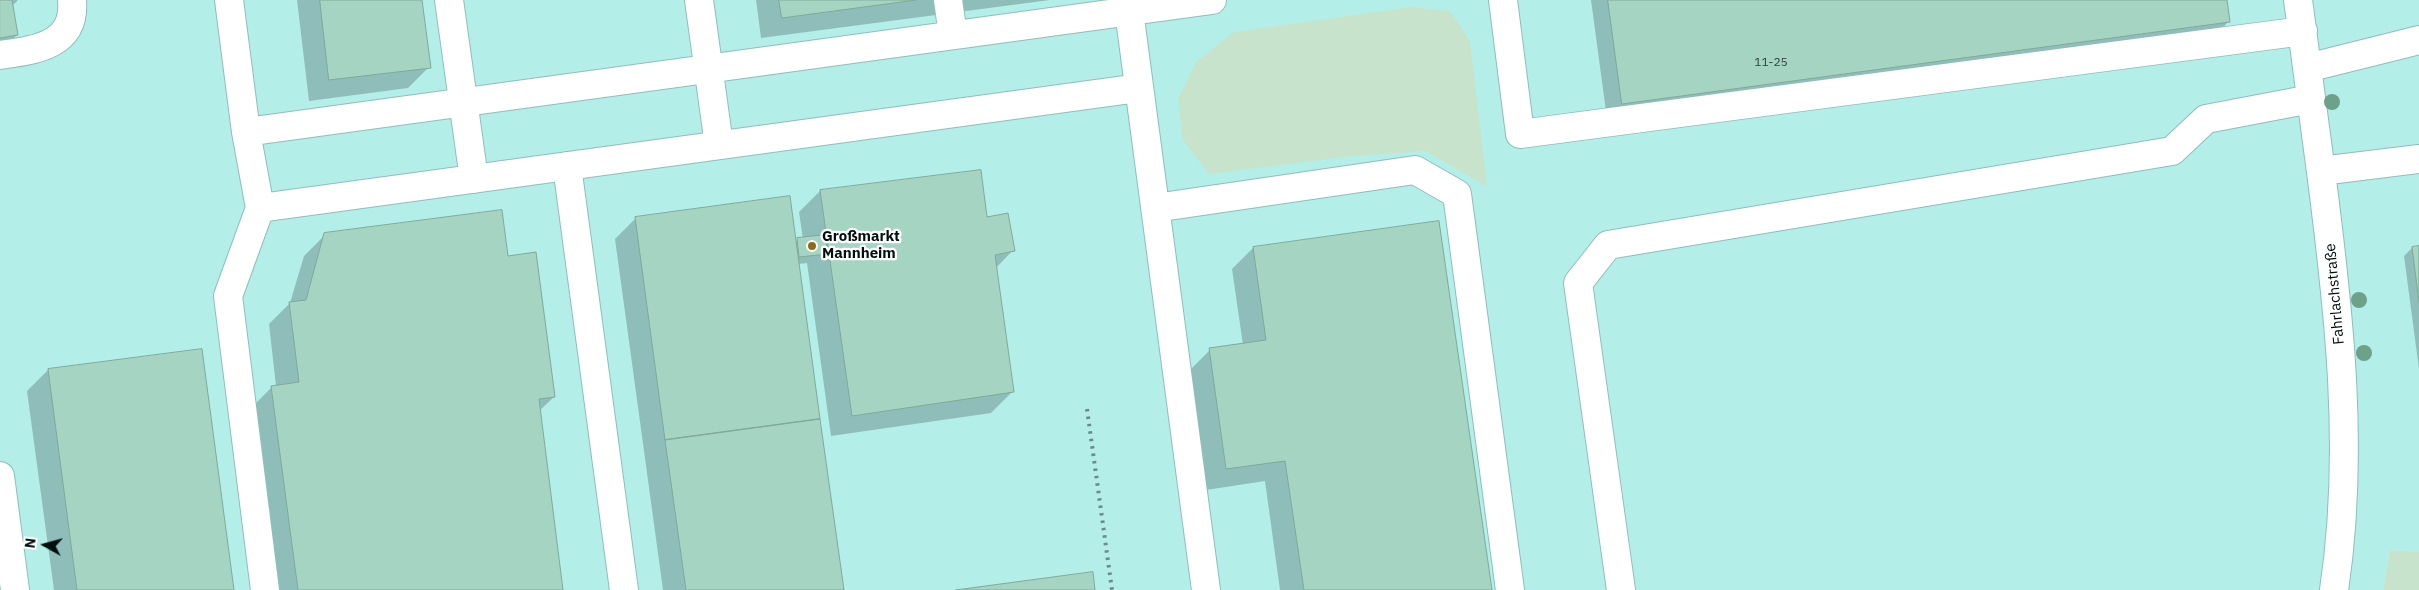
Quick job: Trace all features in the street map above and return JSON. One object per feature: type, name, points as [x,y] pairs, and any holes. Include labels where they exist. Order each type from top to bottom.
[{"type":"street","points":[[0,55],[32,51],[55,42],[69,25],[72,0]]},
{"type":"street","points":[[229,0],[246,132],[260,208],[228,296],[265,590]]},
{"type":"street","points":[[449,0],[474,179]]},
{"type":"street","points":[[699,0],[719,145]]},
{"type":"street","points":[[948,0],[953,35]]},
{"type":"street","points":[[246,132],[1130,11],[1182,2],[1212,0]]},
{"type":"street","points":[[1503,0],[1520,134],[2303,31]]},
{"type":"street","name":"Fahrlachstraße","points":[[2298,0],[2339,322],[2345,462],[2340,543],[2334,590]]},
{"type":"street","points":[[1130,11],[1206,590]]},
{"type":"street","points":[[2307,68],[2419,40]]},
{"type":"street","points":[[260,208],[1139,88]]},
{"type":"street","points":[[1621,590],[1578,283],[1608,245],[2172,151],[2206,119],[2311,99]]},
{"type":"street","points":[[2321,171],[2419,159]]},
{"type":"street","points":[[567,166],[624,590]]},
{"type":"street","points":[[1155,208],[1415,170],[1457,194],[1510,590]]},
{"type":"street","points":[[0,476],[15,590]]},
{"type":"shaded area","points":[[0,0],[2419,0],[2419,552],[2390,550],[2383,590],[0,590]]},
{"type":"green space","points":[[1411,7],[1450,11],[1470,41],[1487,187],[1426,151],[1352,156],[1209,174],[1183,140],[1178,99],[1196,62],[1234,32]]},
{"type":"green space","points":[[2390,550],[2419,552],[2419,590],[2383,590]]},
{"type":"building","points":[[0,0],[12,0],[18,35],[0,38]]},
{"type":"building","points":[[320,0],[422,0],[431,68],[329,80]]},
{"type":"building","points":[[779,0],[916,0],[782,18]]},
{"type":"building","points":[[1608,0],[2227,0],[2230,22],[1622,104]]},
{"type":"building","points":[[981,170],[987,217],[1008,213],[1015,251],[995,255],[1014,392],[852,416],[820,190]]},
{"type":"building","points":[[790,196],[820,419],[665,440],[635,217]]},
{"type":"building","points":[[502,210],[508,256],[536,252],[555,397],[539,399],[563,590],[298,590],[271,386],[299,382],[289,302],[306,300],[324,233]]},
{"type":"building","points":[[1439,221],[1492,590],[1304,590],[1285,461],[1226,469],[1209,348],[1266,340],[1253,247]]},
{"type":"building","name":"Großmarkt Mannheim","points":[[825,235],[828,254],[799,257],[797,238]]},
{"type":"building","points":[[2419,246],[2419,302],[2412,247]]},
{"type":"building","points":[[202,349],[234,590],[77,590],[48,369]]},
{"type":"building","points":[[820,419],[844,590],[686,590],[665,440]]},
{"type":"building","points":[[1093,572],[1095,590],[956,590]]},
{"type":"railway","points":[[1087,409],[1112,590]]},
{"type":"place","name":"Großmarkt Mannheim","points":[[812,246]]}]
